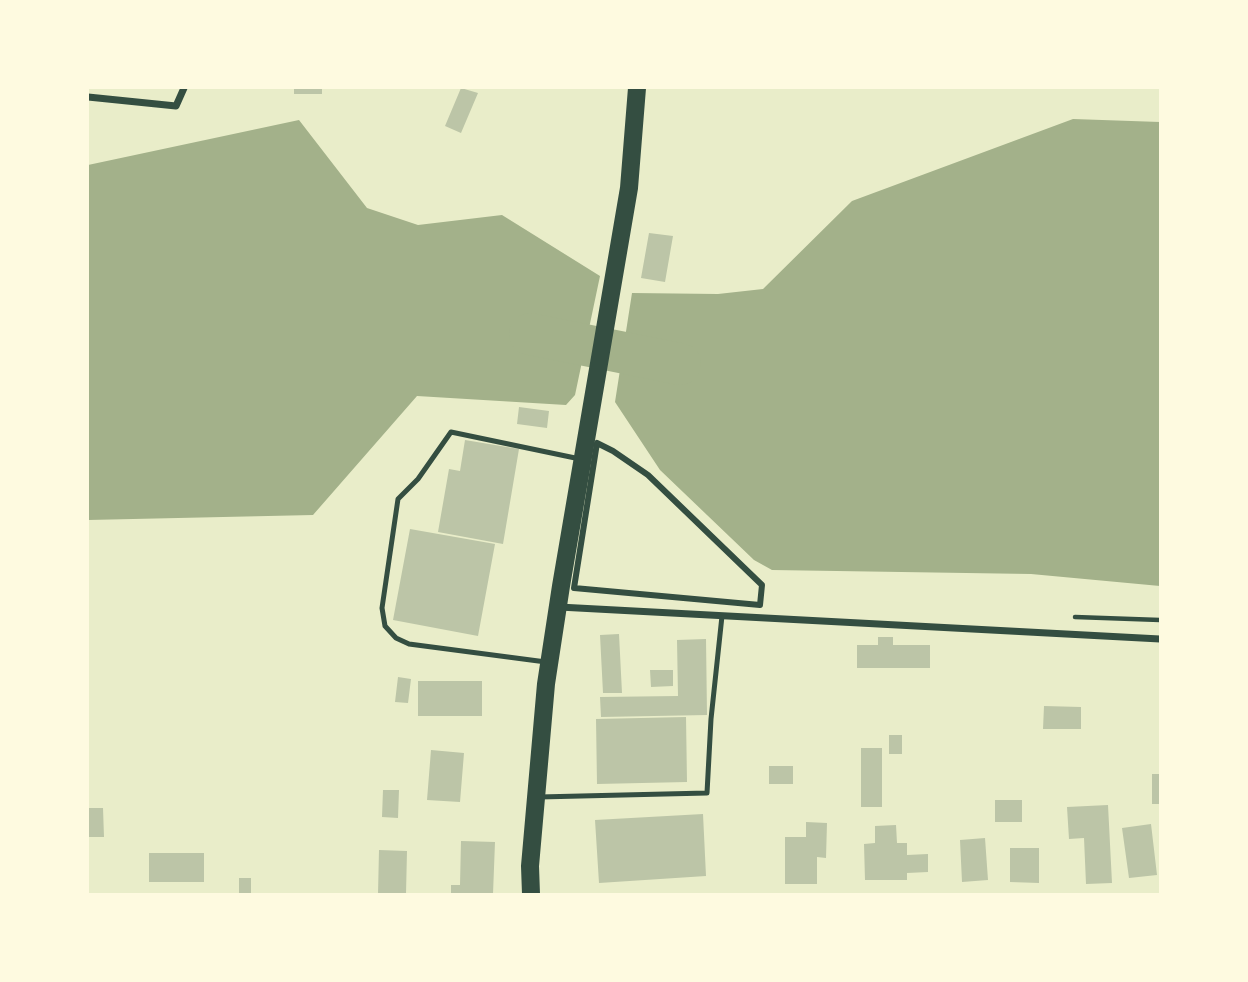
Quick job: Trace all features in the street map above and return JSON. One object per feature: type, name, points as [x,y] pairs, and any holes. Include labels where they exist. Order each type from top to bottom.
[{"type":"main road","points":[[531,894],[530,866],[546,684],[629,188],[635,92]]},
{"type":"street","points":[[88,97],[176,106],[184,88]]},
{"type":"street","points":[[597,443],[648,475],[762,585],[760,605],[574,588],[597,443]]},
{"type":"street","points":[[558,607],[1160,639]]},
{"type":"lane","points":[[549,663],[409,644],[396,638],[385,626],[382,608],[398,499],[418,479],[451,432],[584,451]]},
{"type":"lane","points":[[536,797],[707,793],[711,719],[722,616]]},
{"type":"shaded area","points":[[1073,119],[1160,122],[1160,586],[1031,574],[772,570],[754,560],[660,470],[615,402],[632,293],[718,294],[763,289],[852,201]]},
{"type":"shaded area","points":[[299,120],[367,208],[418,225],[502,215],[600,276],[575,395],[566,405],[417,396],[313,515],[88,520],[88,165]]},
{"type":"building","points":[[294,88],[322,88],[322,94],[294,94]]},
{"type":"building","points":[[461,88],[478,93],[461,133],[445,126]]},
{"type":"building","points":[[649,233],[673,236],[665,282],[641,278]]},
{"type":"building","points":[[519,407],[549,411],[547,428],[517,424]]},
{"type":"building","points":[[465,440],[519,449],[503,544],[438,532],[449,469],[460,471]]},
{"type":"building","points":[[410,529],[495,544],[478,636],[393,620]]},
{"type":"building","points":[[619,634],[622,693],[603,693],[600,635]]},
{"type":"building","points":[[878,637],[893,637],[893,645],[930,645],[930,668],[857,668],[857,645],[878,645]]},
{"type":"building","points":[[706,639],[707,715],[601,717],[600,697],[678,696],[677,640]]},
{"type":"building","points":[[650,670],[673,670],[673,686],[651,687]]},
{"type":"building","points":[[398,677],[411,679],[408,703],[395,702]]},
{"type":"building","points":[[418,681],[482,681],[482,716],[418,716]]},
{"type":"building","points":[[1044,706],[1081,707],[1081,729],[1043,729]]},
{"type":"building","points":[[686,717],[687,782],[597,784],[596,719]]},
{"type":"building","points":[[889,735],[902,735],[902,754],[889,754]]},
{"type":"building","points":[[861,748],[882,748],[882,807],[861,807]]},
{"type":"building","points":[[431,750],[464,753],[460,802],[427,800]]},
{"type":"building","points":[[769,766],[793,766],[793,784],[769,784]]},
{"type":"building","points":[[1152,774],[1160,774],[1160,804],[1152,804]]},
{"type":"building","points":[[383,790],[399,790],[398,818],[382,817]]},
{"type":"building","points":[[995,800],[1022,800],[1022,822],[995,822]]},
{"type":"building","points":[[1108,805],[1112,883],[1086,884],[1084,838],[1069,839],[1067,807]]},
{"type":"building","points":[[88,808],[103,808],[104,837],[88,837]]},
{"type":"building","points":[[703,814],[706,876],[599,883],[595,820]]},
{"type":"building","points":[[806,822],[827,823],[826,858],[817,857],[817,884],[785,884],[785,837],[806,837]]},
{"type":"building","points":[[1151,824],[1157,875],[1129,878],[1122,828]]},
{"type":"building","points":[[896,825],[897,843],[907,843],[907,855],[928,854],[928,872],[907,873],[907,880],[865,880],[864,844],[875,843],[875,826]]},
{"type":"building","points":[[985,838],[988,880],[962,882],[960,840]]},
{"type":"building","points":[[461,841],[495,842],[493,894],[451,894],[451,885],[460,885]]},
{"type":"building","points":[[1010,848],[1039,848],[1039,883],[1010,882]]},
{"type":"building","points":[[379,850],[407,851],[406,894],[378,894]]},
{"type":"building","points":[[149,853],[204,853],[204,882],[149,882]]},
{"type":"building","points":[[239,878],[251,878],[251,894],[239,894]]},
{"type":"waterway","points":[[530,334],[680,364]]}]
